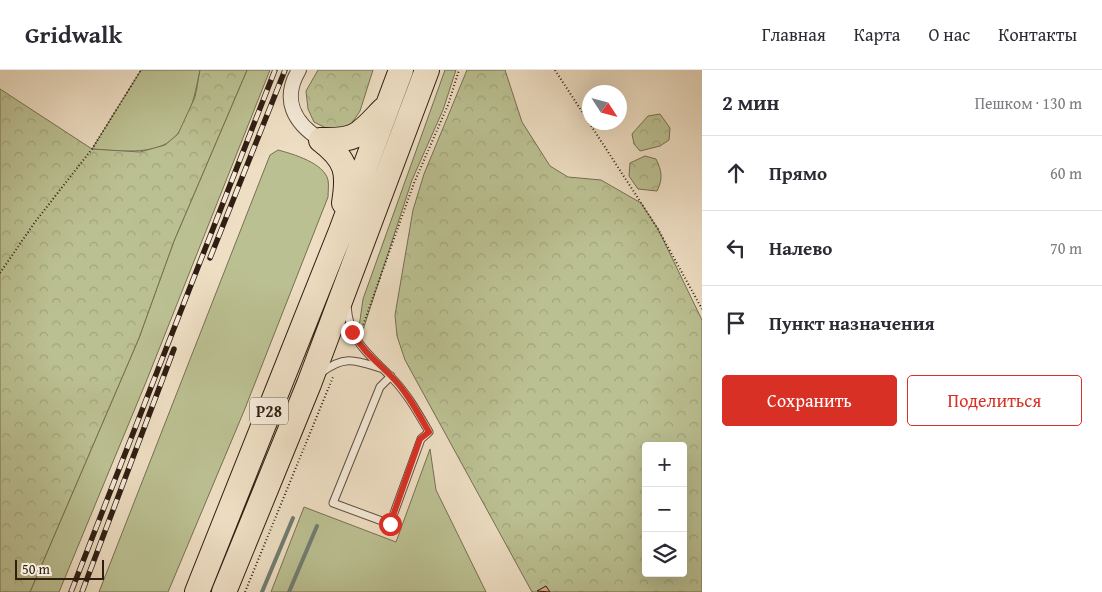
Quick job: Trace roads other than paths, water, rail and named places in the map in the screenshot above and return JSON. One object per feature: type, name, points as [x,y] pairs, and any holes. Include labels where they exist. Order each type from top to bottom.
[{"type":"highway","name":"Р28","points":[[197,592],[341,231],[401,70]]},
{"type":"highway","name":"Р28","points":[[224,592],[309,384],[427,70]]},
{"type":"highway","points":[[321,140],[352,138],[363,130],[390,102]]},
{"type":"highway","points":[[321,140],[339,156],[346,174],[347,182],[341,231]]},
{"type":"street","points":[[299,70],[292,86],[293,112],[306,131],[321,140]]},
{"type":"lane","points":[[346,288],[352,332],[380,368],[391,376],[413,404],[429,432],[420,439],[390,524],[333,503],[380,386],[391,376]]},
{"type":"lane","points":[[309,384],[330,366],[340,361],[353,360],[380,368]]},
{"type":"waterway","points":[[262,592],[293,518]]},
{"type":"waterway","points":[[289,592],[317,526]]},
{"type":"railway","points":[[71,592],[275,70]]},
{"type":"railway","points":[[210,258],[285,70]]},
{"type":"railway","points":[[82,592],[174,349]]}]
